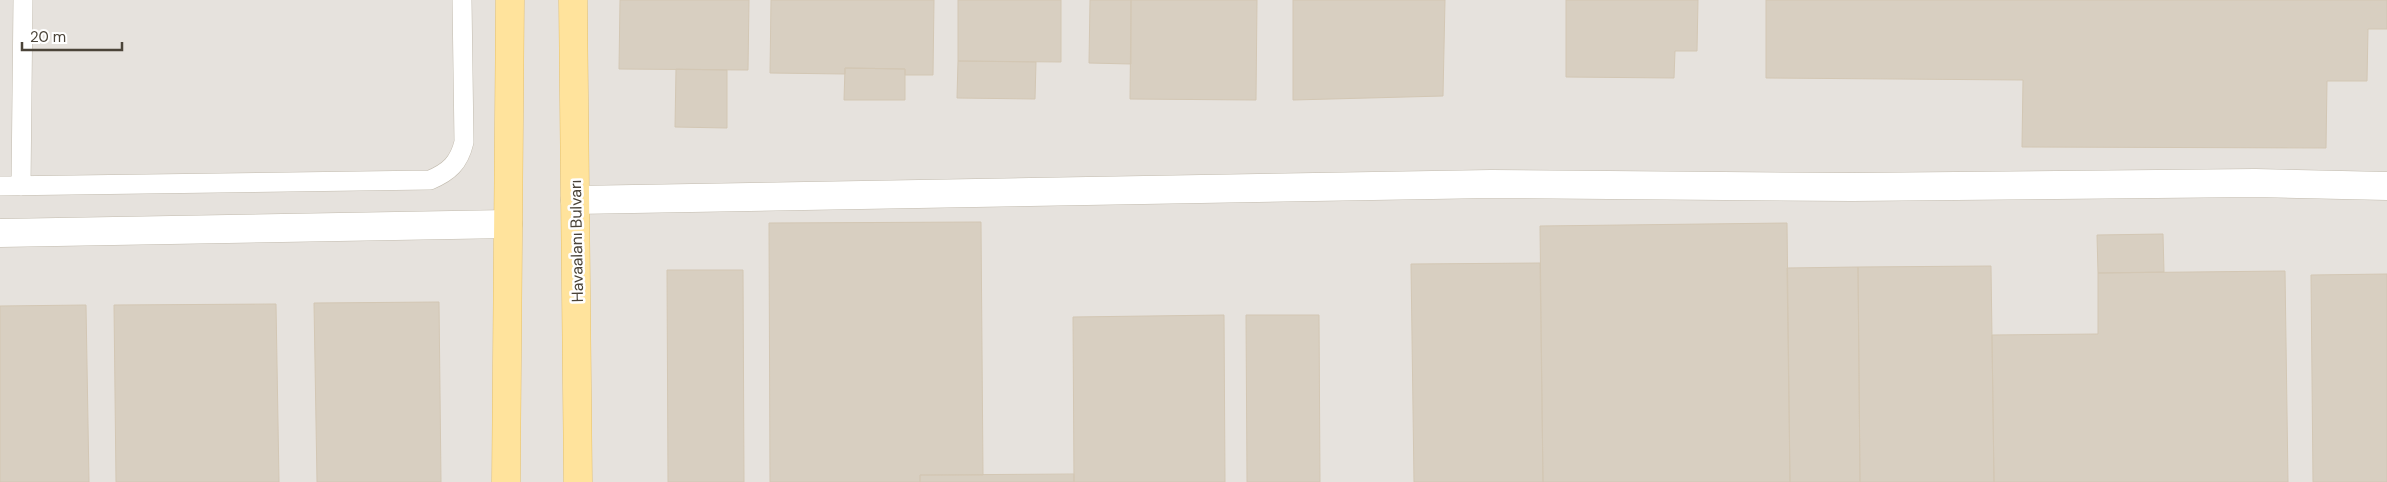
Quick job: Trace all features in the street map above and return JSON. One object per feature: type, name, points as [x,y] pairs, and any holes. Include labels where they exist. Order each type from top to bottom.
[{"type":"main road","points":[[506,482],[510,0]]},
{"type":"main road","name":"Havaalanı Bulvarı","points":[[573,0],[578,482]]},
{"type":"street","points":[[575,200],[1490,184],[1852,187],[2255,183],[2387,186]]},
{"type":"street","points":[[0,233],[508,224]]},
{"type":"lane","points":[[21,186],[23,0]]},
{"type":"lane","points":[[0,186],[430,180],[437,178],[455,165],[461,154],[464,142],[462,0]]},
{"type":"shaded area","points":[[0,0],[2387,0],[2387,482],[0,482]]},
{"type":"building","points":[[620,0],[749,0],[748,70],[619,69]]},
{"type":"building","points":[[771,0],[934,0],[933,75],[905,75],[905,69],[845,68],[845,74],[770,73]]},
{"type":"building","points":[[958,0],[1061,0],[1061,62],[958,61]]},
{"type":"building","points":[[1090,0],[1131,0],[1131,64],[1089,63]]},
{"type":"building","points":[[1131,0],[1257,0],[1256,100],[1130,99]]},
{"type":"building","points":[[1293,0],[1445,0],[1443,96],[1293,100]]},
{"type":"building","points":[[1566,0],[1698,0],[1697,51],[1675,51],[1674,78],[1566,77]]},
{"type":"building","points":[[1766,0],[2387,0],[2387,29],[2368,29],[2367,81],[2327,81],[2326,148],[2022,147],[2023,80],[1766,78]]},
{"type":"building","points":[[958,61],[1036,62],[1035,99],[957,98]]},
{"type":"building","points":[[845,68],[905,69],[905,100],[844,100]]},
{"type":"building","points":[[676,69],[727,70],[727,128],[675,127]]},
{"type":"building","points":[[981,222],[983,475],[920,475],[920,482],[770,482],[769,223]]},
{"type":"building","points":[[1787,223],[1790,482],[1543,482],[1540,226]]},
{"type":"building","points":[[2163,234],[2164,272],[2098,273],[2097,235]]},
{"type":"building","points":[[1540,263],[1543,482],[1414,482],[1411,264]]},
{"type":"building","points":[[1991,266],[1994,482],[1860,482],[1858,267]]},
{"type":"building","points":[[1858,267],[1860,482],[1790,482],[1787,268]]},
{"type":"building","points":[[667,270],[743,270],[744,482],[668,482]]},
{"type":"building","points":[[2285,271],[2288,482],[1994,482],[1992,335],[2098,334],[2098,273]]},
{"type":"building","points":[[2387,274],[2387,482],[2313,482],[2311,275]]},
{"type":"building","points":[[439,302],[441,482],[317,482],[314,303]]},
{"type":"building","points":[[276,304],[279,482],[116,482],[114,305]]},
{"type":"building","points":[[86,305],[89,482],[0,482],[0,306]]},
{"type":"building","points":[[1224,315],[1225,482],[1074,482],[1073,317]]},
{"type":"building","points":[[1246,315],[1319,315],[1320,482],[1247,482]]},
{"type":"building","points":[[1074,474],[1074,482],[920,482],[920,475]]}]
